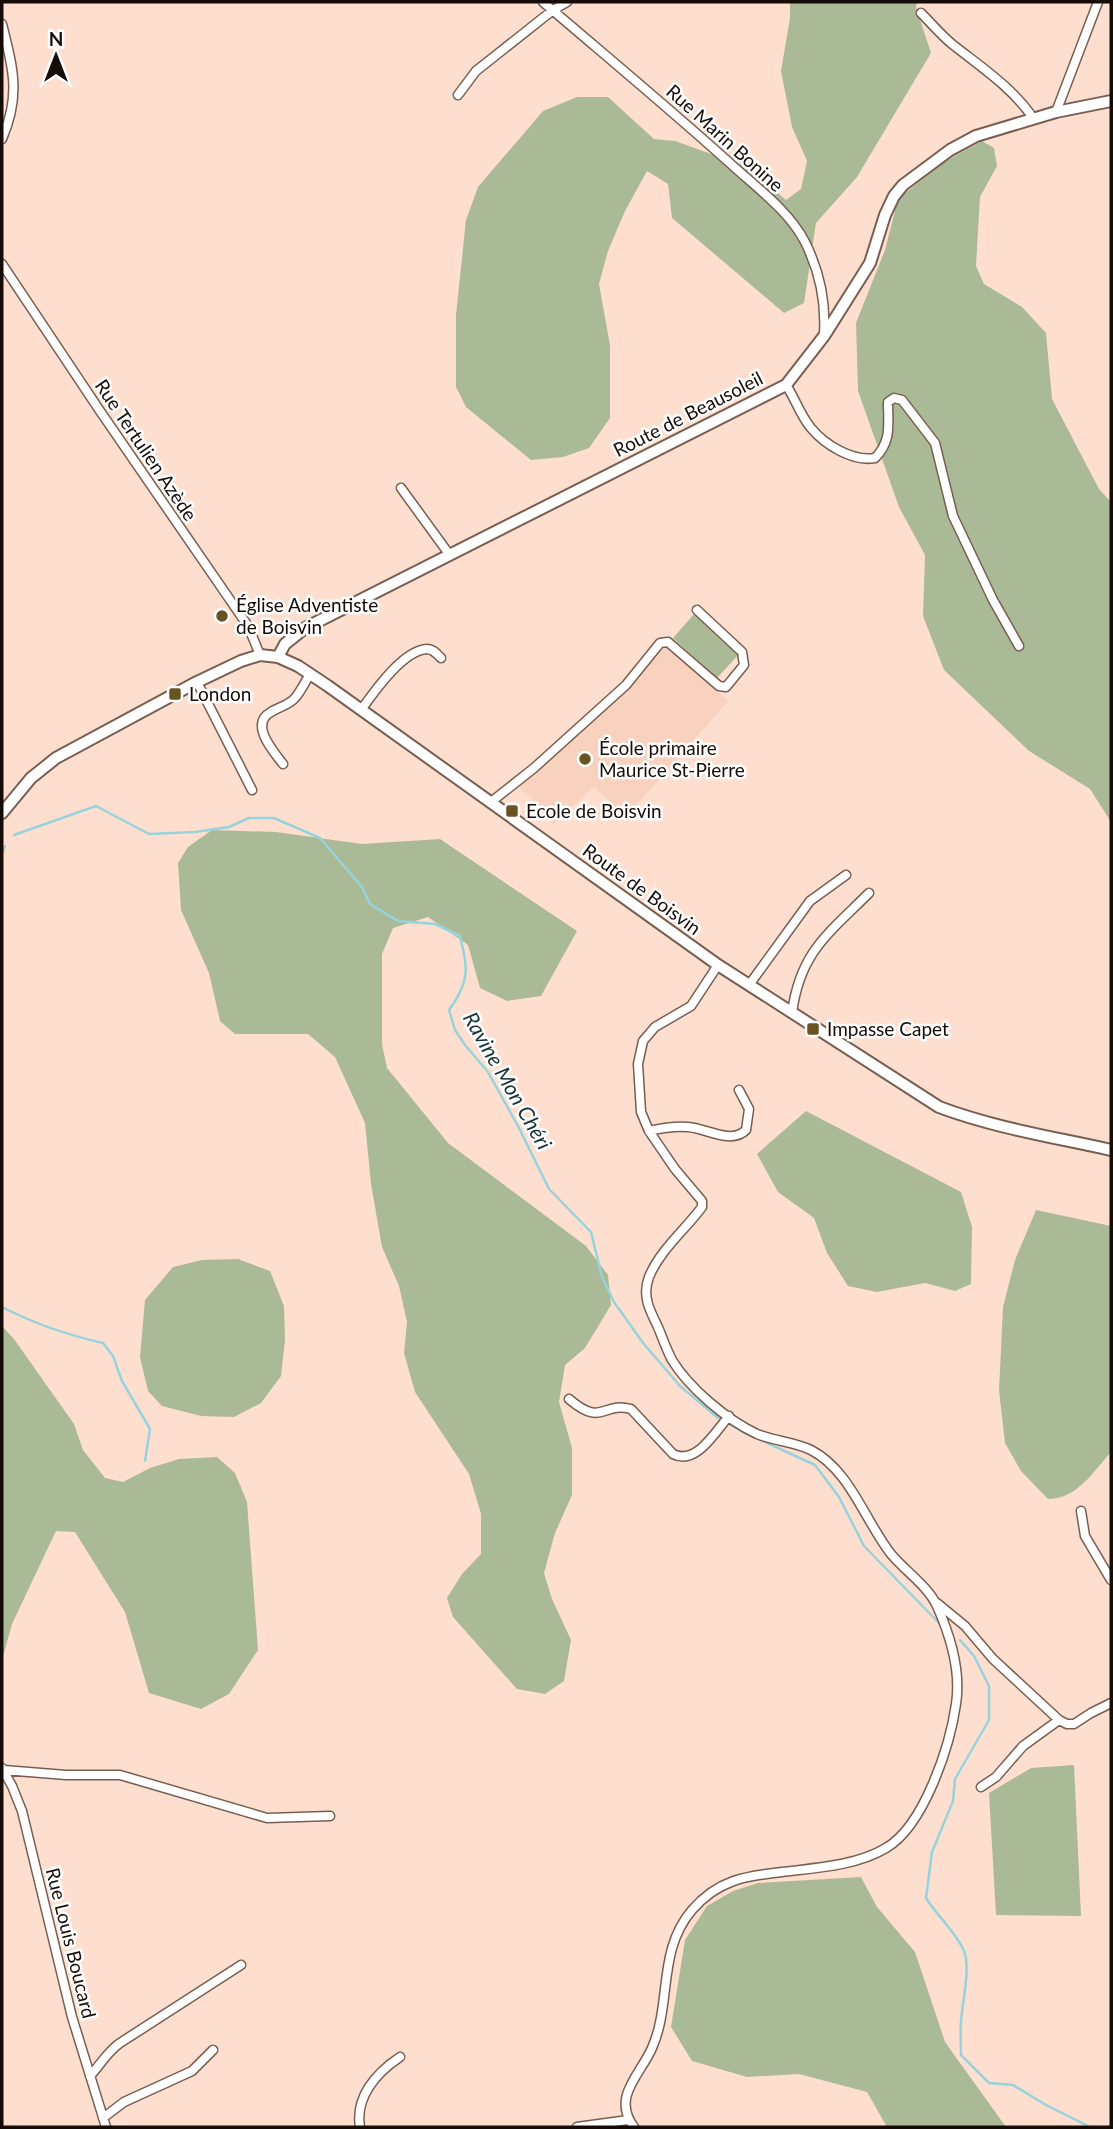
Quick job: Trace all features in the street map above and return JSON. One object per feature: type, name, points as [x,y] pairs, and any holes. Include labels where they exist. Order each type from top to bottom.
[{"type":"main road","name":"Route de Beausoleil","points":[[278,657],[285,645],[305,628],[786,385],[824,336],[870,263],[894,196],[903,185],[950,150],[976,136],[1056,111],[1111,101]]},
{"type":"main road","name":"Route de Boisvin","points":[[2,813],[31,778],[57,758],[241,661],[260,655],[278,657],[310,674],[718,965],[939,1107],[976,1121],[1111,1150]]},
{"type":"street","name":"Rue Marin Bonine","points":[[543,2],[676,114],[784,213],[804,241],[819,279],[824,298],[824,336]]},
{"type":"street","points":[[458,95],[476,71],[567,2]]},
{"type":"street","points":[[1056,111],[1098,2]]},
{"type":"street","points":[[921,13],[951,43],[974,59],[1022,102],[1033,118]]},
{"type":"street","points":[[2,24],[14,70],[15,93],[10,120],[2,139]]},
{"type":"street","name":"Rue Tertulien Azède","points":[[2,264],[248,626],[260,655]]},
{"type":"street","points":[[786,385],[804,417],[817,433],[847,454],[859,458],[875,457],[881,452],[889,431],[888,402],[894,398],[902,400],[935,443],[953,516],[988,591],[1019,646]]},
{"type":"street","points":[[401,488],[449,554]]},
{"type":"street","points":[[491,802],[534,768],[626,685],[660,643],[668,642],[719,686],[726,687],[744,665],[742,652],[697,610]]},
{"type":"street","points":[[361,710],[387,674],[399,664],[425,649],[432,650],[441,658]]},
{"type":"street","points":[[283,764],[265,738],[263,723],[269,713],[295,698],[310,674]]},
{"type":"street","points":[[197,682],[252,790]]},
{"type":"street","points":[[749,985],[810,901],[846,875]]},
{"type":"street","points":[[792,1013],[799,981],[812,951],[869,893]]},
{"type":"street","points":[[718,965],[691,1006],[655,1027],[643,1041],[638,1064],[641,1112],[649,1131],[675,1169],[700,1196],[702,1207],[658,1259],[648,1279],[648,1304],[673,1360],[695,1389],[729,1416],[757,1433],[810,1450],[832,1465],[890,1553],[935,1602],[965,1626],[993,1659],[1059,1720],[1074,1724],[1111,1703]]},
{"type":"street","points":[[649,1131],[676,1126],[732,1137],[740,1136],[746,1130],[749,1109],[738,1090]]},
{"type":"street","points":[[569,1399],[588,1412],[625,1407],[631,1409],[673,1454],[682,1458],[700,1449],[729,1416]]},
{"type":"street","points":[[1081,1511],[1085,1536],[1111,1580]]},
{"type":"street","points":[[577,2127],[631,2124],[626,2102],[631,2081],[652,2048],[674,1938],[692,1910],[726,1883],[749,1876],[846,1862],[871,1855],[886,1848],[911,1825],[931,1790],[957,1702],[953,1653],[935,1602]]},
{"type":"street","points":[[981,1787],[996,1777],[1023,1746],[1059,1720]]},
{"type":"street","points":[[3,1769],[66,1775],[120,1775],[267,1818],[330,1816]]},
{"type":"street","name":"Rue Louis Boucard","points":[[3,1769],[22,1811],[72,2017],[104,2123]]},
{"type":"street","points":[[90,2077],[106,2053],[242,1965]]},
{"type":"street","points":[[104,2123],[124,2102],[188,2074],[213,2050]]},
{"type":"street","points":[[360,2127],[360,2102],[381,2071],[400,2057]]},
{"type":"shaded area","name":"École primaire Maurice St-Pierre","points":[[666,645],[728,701],[626,817],[594,787],[553,824],[536,809],[538,804],[517,786],[629,685]]},
{"type":"green space","points":[[790,2],[917,2],[916,7],[931,53],[857,177],[816,223],[804,303],[784,313],[672,218],[668,184],[647,171],[625,211],[608,251],[599,284],[610,345],[610,418],[589,448],[563,457],[531,460],[466,407],[456,387],[456,315],[466,220],[478,187],[543,111],[577,97],[608,97],[654,139],[675,141],[750,168],[786,200],[801,189],[807,161],[792,127],[781,71]]},
{"type":"green space","points":[[982,141],[994,148],[997,166],[980,197],[976,266],[984,284],[1022,307],[1046,333],[1052,399],[1099,489],[1111,502],[1111,822],[1090,789],[1029,751],[944,670],[923,616],[925,555],[899,507],[858,391],[856,323],[885,250],[898,199],[942,163]]},
{"type":"green space","points":[[695,613],[740,653],[717,678],[673,638]]},
{"type":"green space","points":[[212,830],[276,832],[362,844],[440,839],[577,931],[541,996],[507,1001],[480,988],[468,945],[428,917],[393,928],[382,954],[382,1044],[387,1068],[448,1143],[586,1246],[608,1275],[611,1305],[585,1348],[565,1365],[559,1402],[572,1448],[572,1495],[555,1533],[544,1573],[552,1599],[571,1640],[564,1681],[545,1694],[517,1689],[453,1617],[447,1598],[462,1574],[481,1554],[481,1514],[469,1474],[415,1392],[404,1353],[407,1322],[399,1286],[382,1247],[371,1184],[365,1123],[335,1057],[308,1034],[235,1034],[220,1021],[209,973],[181,910],[178,863],[188,847]]},
{"type":"green space","points":[[806,1111],[961,1192],[972,1227],[971,1284],[955,1291],[925,1283],[877,1292],[848,1286],[827,1253],[814,1218],[778,1192],[757,1154]]},
{"type":"green space","points":[[1036,1210],[1111,1226],[1111,1452],[1076,1489],[1058,1498],[1048,1499],[1021,1471],[1005,1443],[999,1390],[1003,1307],[1015,1260]]},
{"type":"green space","points":[[238,1259],[270,1271],[284,1306],[285,1340],[281,1376],[261,1403],[234,1417],[201,1416],[162,1406],[148,1391],[140,1357],[145,1300],[173,1267],[202,1260]]},
{"type":"green space","points":[[2,1326],[74,1424],[83,1450],[105,1478],[123,1482],[150,1468],[179,1459],[217,1457],[235,1473],[247,1502],[258,1650],[229,1694],[201,1709],[149,1693],[125,1612],[75,1532],[56,1531],[12,1624],[2,1660]]},
{"type":"green space","points":[[1074,1765],[1081,1916],[996,1915],[989,1793],[1031,1768]]},
{"type":"green space","points":[[861,1877],[877,1907],[915,1952],[945,2042],[1006,2127],[887,2127],[867,2092],[799,2074],[747,2077],[692,2061],[671,2027],[685,1940],[707,1906],[733,1891],[758,1883]]},
{"type":"waterway","name":"Ravine Mon Chéri","points":[[14,835],[96,806],[149,834],[195,832],[229,827],[249,818],[274,818],[320,838],[362,887],[370,904],[398,921],[435,924],[460,936],[466,966],[461,991],[449,1010],[455,1030],[488,1072],[549,1189],[591,1232],[602,1277],[614,1302],[643,1343],[680,1386],[718,1418],[815,1465],[839,1497],[864,1546],[939,1623]]},
{"type":"waterway","name":"Ravine Mon Chéri","points":[[2,853],[5,846]]},
{"type":"waterway","points":[[2,1307],[51,1328],[103,1343],[113,1356],[122,1381],[150,1429],[145,1461]]},
{"type":"waterway","points":[[960,1640],[974,1656],[989,1686],[989,1720],[955,1779],[953,1801],[932,1852],[926,1898],[956,1937],[966,1958],[961,2055],[989,2083],[1013,2085],[1090,2127]]},
{"type":"place","name":"Église Adventiste de Boisvin","points":[[222,616]]},
{"type":"place","name":"London","points":[[175,694]]},
{"type":"place","name":"École primaire Maurice St-Pierre","points":[[585,759]]},
{"type":"place","name":"Ecole de Boisvin","points":[[512,811]]},
{"type":"place","name":"Impasse Capet","points":[[813,1029]]}]
